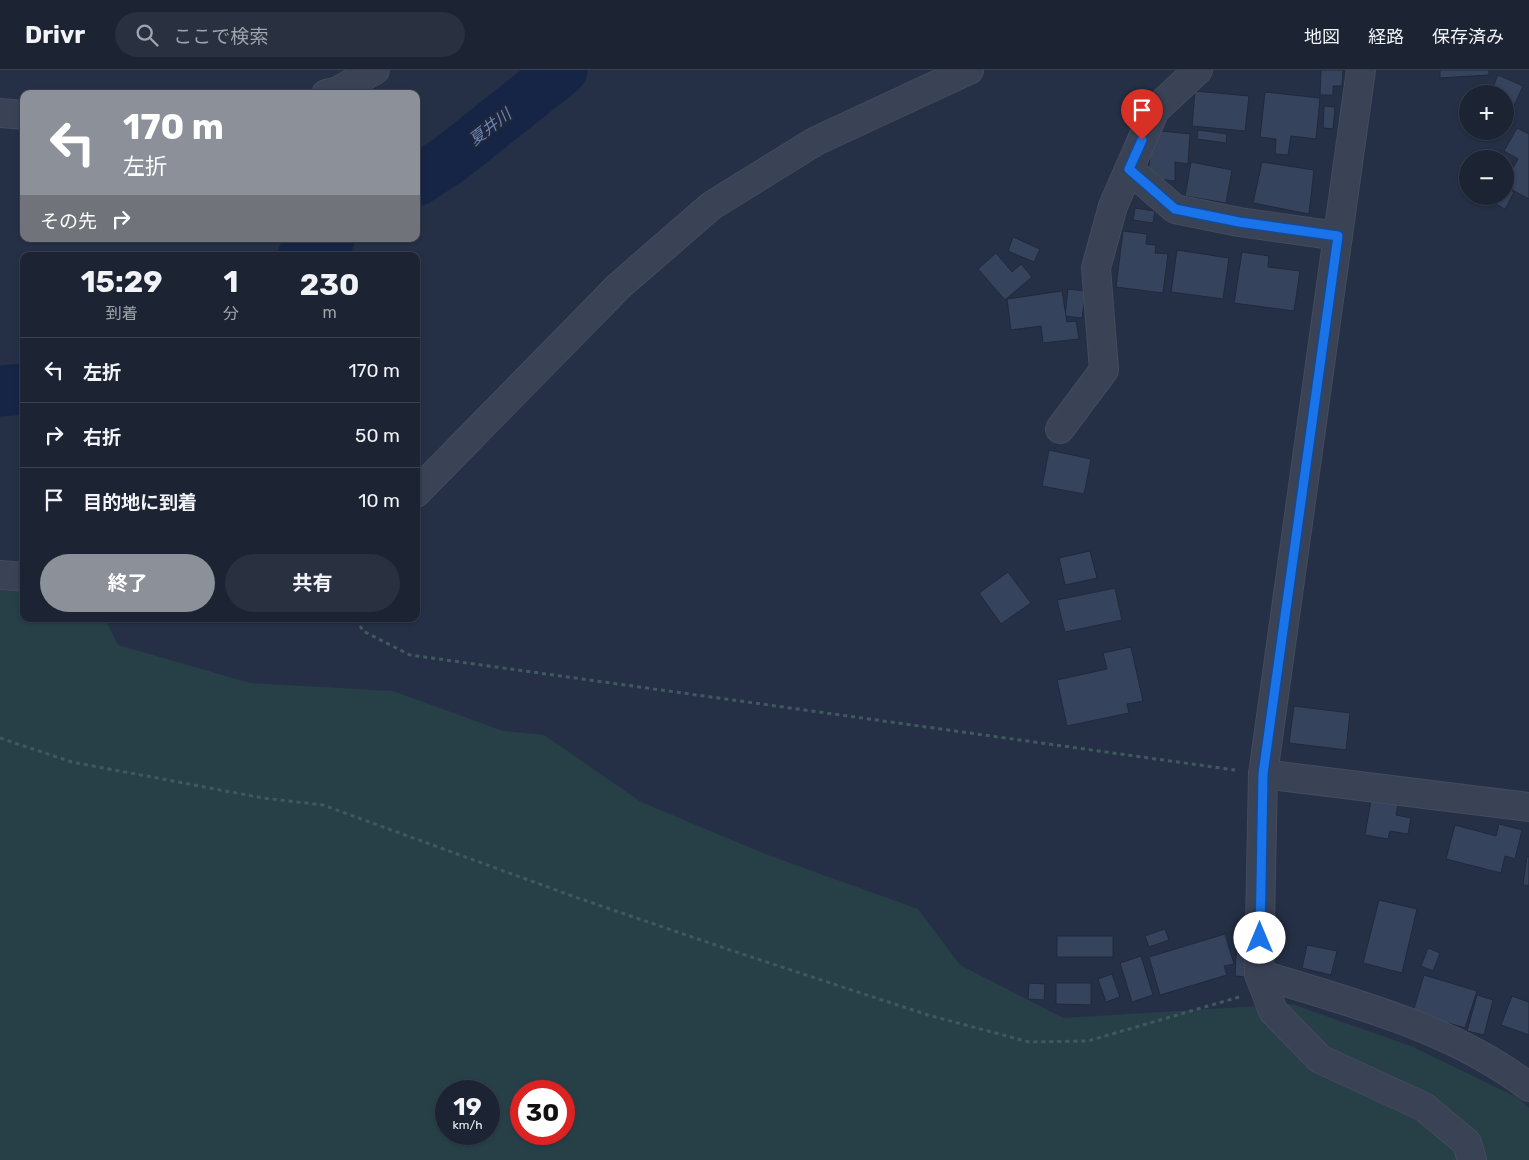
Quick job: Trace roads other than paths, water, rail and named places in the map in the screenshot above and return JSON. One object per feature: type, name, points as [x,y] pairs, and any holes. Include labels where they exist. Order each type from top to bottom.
[{"type":"street","points":[[338,90],[376,70]]},
{"type":"street","points":[[420,489],[619,286],[710,206],[816,141],[969,70]]},
{"type":"street","points":[[1060,429],[1104,370],[1096,268],[1113,206],[1155,110],[1198,70]]},
{"type":"street","points":[[1361,70],[1263,774],[1262,982],[1273,1011],[1320,1059],[1424,1107],[1467,1143],[1472,1160]]},
{"type":"street","points":[[0,113],[20,115]]},
{"type":"street","points":[[1129,169],[1175,209],[1239,222],[1338,236]]},
{"type":"street","points":[[0,575],[20,577]]},
{"type":"street","points":[[1263,774],[1529,807]]},
{"type":"street","points":[[1262,982],[1415,1023],[1509,1071],[1529,1087]]},
{"type":"waterway","name":"夏井川","points":[[420,178],[450,159],[562,70]]},
{"type":"waterway","name":"夏井川","points":[[309,252],[324,242]]},
{"type":"waterway","name":"夏井川","points":[[0,391],[20,389]]}]
